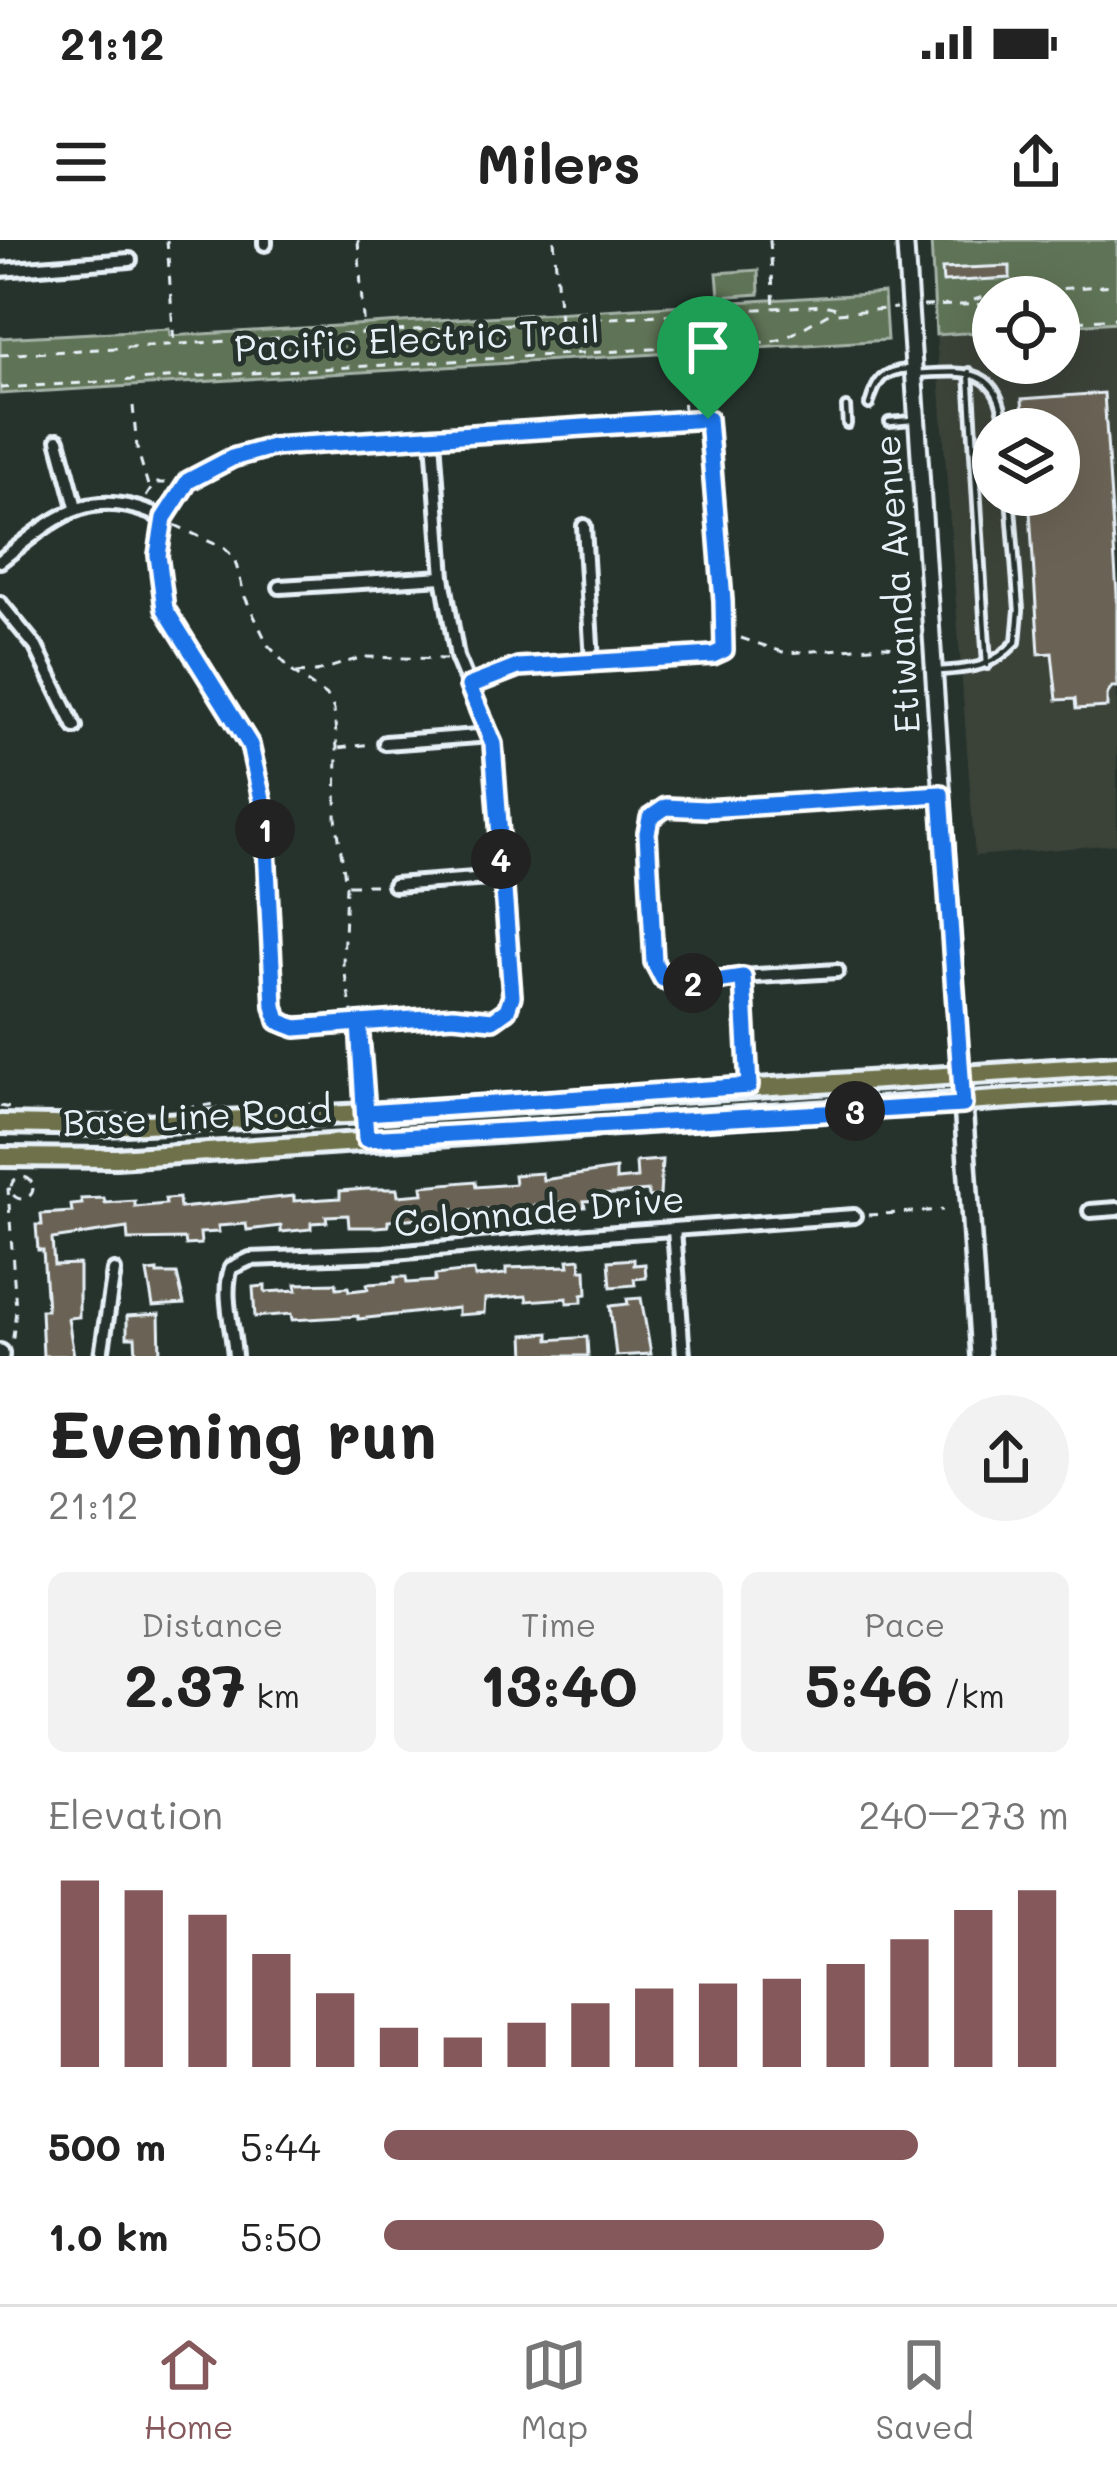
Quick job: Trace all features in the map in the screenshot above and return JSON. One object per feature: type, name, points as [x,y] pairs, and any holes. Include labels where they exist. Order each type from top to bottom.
[{"type":"main road","name":"Base Line Road","points":[[0,1124],[105,1126],[366,1113],[1117,1065]]},
{"type":"main road","name":"Etiwanda Avenue","points":[[961,1075],[980,1356]]},
{"type":"main road","name":"Base Line Road","points":[[0,1157],[116,1158],[1117,1093]]},
{"type":"street","name":"Etiwanda Avenue","points":[[905,240],[961,1075]]},
{"type":"street","points":[[0,259],[0,269],[130,260]]},
{"type":"street","points":[[434,439],[442,577],[457,657],[469,686],[491,735],[512,996],[507,1010],[493,1020],[356,1017],[296,1028],[278,1021],[264,808],[250,745],[165,609],[158,555],[164,518],[188,481],[232,458],[272,447],[708,419],[724,650],[713,655],[518,667],[469,686]]},
{"type":"street","points":[[58,440],[76,507]]},
{"type":"street","points":[[0,561],[76,507],[132,504],[164,518]]},
{"type":"street","points":[[584,526],[592,662]]},
{"type":"street","points":[[280,587],[442,577]]},
{"type":"street","points":[[0,603],[36,647],[75,727]]},
{"type":"street","points":[[385,743],[491,735]]},
{"type":"street","points":[[837,971],[683,986],[663,979],[654,962],[650,818],[666,807],[705,809],[941,794]]},
{"type":"street","points":[[394,885],[502,877]]},
{"type":"street","points":[[743,977],[749,1086]]},
{"type":"street","points":[[356,1017],[366,1139]]},
{"type":"street","points":[[1090,1211],[1117,1209]]},
{"type":"street","name":"Colonnade Drive","points":[[235,1356],[225,1287],[231,1268],[250,1259],[384,1254],[854,1216]]},
{"type":"street","points":[[674,1228],[683,1356]]},
{"type":"street","points":[[101,1356],[114,1271]]},
{"type":"lane","points":[[869,405],[875,383],[890,371],[969,372],[997,392],[1000,408]]},
{"type":"lane","points":[[969,372],[987,665]]},
{"type":"lane","points":[[846,407],[847,424]]},
{"type":"lane","points":[[890,422],[917,420]]},
{"type":"lane","points":[[933,671],[987,665],[1016,642],[1011,516]]},
{"type":"path","points":[[167,240],[174,345]]},
{"type":"path","points":[[358,240],[364,334]]},
{"type":"path","points":[[554,240],[560,321]]},
{"type":"path","points":[[770,240],[774,308]]},
{"type":"path","points":[[1080,287],[1117,285]]},
{"type":"path","name":"Pacific Electric Trail","points":[[0,355],[824,305],[846,310],[826,314],[784,339],[0,388]]},
{"type":"path","points":[[1080,321],[1117,318]]},
{"type":"path","points":[[680,347],[685,420]]},
{"type":"path","points":[[133,406],[137,448],[149,489],[146,497]]},
{"type":"path","points":[[149,489],[163,481],[172,483]]},
{"type":"path","points":[[164,518],[234,557],[245,597],[268,645],[294,673],[329,698],[336,722],[336,818],[346,885],[343,964],[356,1017]]},
{"type":"path","points":[[741,638],[786,653],[911,648]]},
{"type":"path","points":[[294,673],[316,672],[363,658],[457,657]]},
{"type":"path","points":[[338,748],[385,743]]},
{"type":"path","points":[[346,885],[394,885]]},
{"type":"path","points":[[176,1109],[216,1104]]},
{"type":"path","points":[[0,1106],[22,1110]]},
{"type":"path","points":[[11,1190],[13,1356]]},
{"type":"path","points":[[854,1216],[943,1210]]},
{"type":"shaded area","points":[[1117,322],[1117,844],[975,856],[936,335],[972,332],[972,384],[1080,384],[1080,325]]},
{"type":"green space","points":[[931,240],[1117,240],[1117,322],[1080,325],[1080,276],[972,276],[972,332],[936,335]]},
{"type":"green space","points":[[758,270],[759,294],[719,297],[717,273]]},
{"type":"green space","points":[[884,293],[887,340],[0,394],[0,338],[169,329],[170,336]]},
{"type":"building","points":[[1010,266],[1010,276],[943,282],[942,269]]},
{"type":"building","points":[[1104,393],[1117,594],[1117,687],[1107,695],[1107,707],[1076,709],[1075,699],[1057,700],[1052,653],[1039,654],[1030,516],[1080,516],[1080,408],[1023,408],[1022,399]]},
{"type":"building","points":[[662,1160],[660,1196],[649,1197],[648,1191],[601,1195],[602,1200],[584,1201],[585,1207],[572,1208],[571,1201],[535,1205],[536,1211],[501,1215],[500,1208],[470,1211],[471,1218],[428,1224],[428,1217],[388,1221],[388,1226],[376,1227],[349,1227],[348,1215],[326,1216],[327,1222],[311,1223],[311,1229],[281,1232],[281,1226],[247,1230],[246,1224],[218,1226],[219,1232],[200,1233],[201,1244],[186,1245],[185,1239],[128,1240],[127,1228],[52,1239],[54,1265],[79,1264],[79,1317],[68,1318],[74,1356],[43,1356],[41,1310],[47,1310],[43,1250],[38,1250],[36,1225],[42,1225],[41,1214],[72,1212],[71,1205],[82,1204],[81,1199],[135,1201],[135,1207],[179,1198],[180,1208],[294,1196],[294,1201],[340,1198],[340,1191],[367,1189],[397,1189],[398,1196],[423,1194],[422,1186],[475,1181],[476,1187],[515,1184],[514,1175],[542,1173],[543,1180],[616,1169],[616,1180],[637,1178],[636,1162]]},
{"type":"building","points":[[580,1259],[581,1270],[586,1270],[587,1294],[582,1295],[582,1302],[567,1303],[567,1298],[527,1301],[526,1296],[485,1299],[484,1313],[458,1315],[458,1308],[358,1319],[292,1320],[291,1314],[255,1317],[253,1287],[265,1286],[265,1292],[297,1290],[296,1284],[336,1283],[337,1288],[348,1287],[349,1291],[395,1282],[395,1277],[406,1277],[407,1283],[435,1281],[435,1275],[506,1274],[506,1268],[569,1266],[568,1260]]},
{"type":"building","points":[[634,1259],[634,1265],[645,1264],[646,1278],[634,1279],[635,1285],[611,1287],[609,1261]]},
{"type":"building","points":[[147,1272],[177,1274],[184,1304],[153,1306]]},
{"type":"building","points":[[641,1298],[651,1354],[616,1356],[610,1306]]},
{"type":"building","points":[[159,1314],[160,1356],[136,1356],[135,1337],[127,1337],[127,1316]]},
{"type":"building","points":[[549,1333],[549,1340],[587,1337],[588,1356],[525,1356],[524,1335]]},
{"type":"route","points":[[708,419],[272,447],[232,458],[188,481],[164,518],[158,555],[165,609],[250,745],[264,808],[278,1021],[296,1028],[359,1023],[366,1113],[749,1086],[743,977],[683,986],[663,979],[654,962],[650,818],[666,807],[705,809],[941,794],[963,1105],[366,1139],[359,1023],[453,1016],[493,1020],[507,1010],[512,996],[493,744],[469,686],[518,667],[713,655],[724,650],[708,419]]}]
